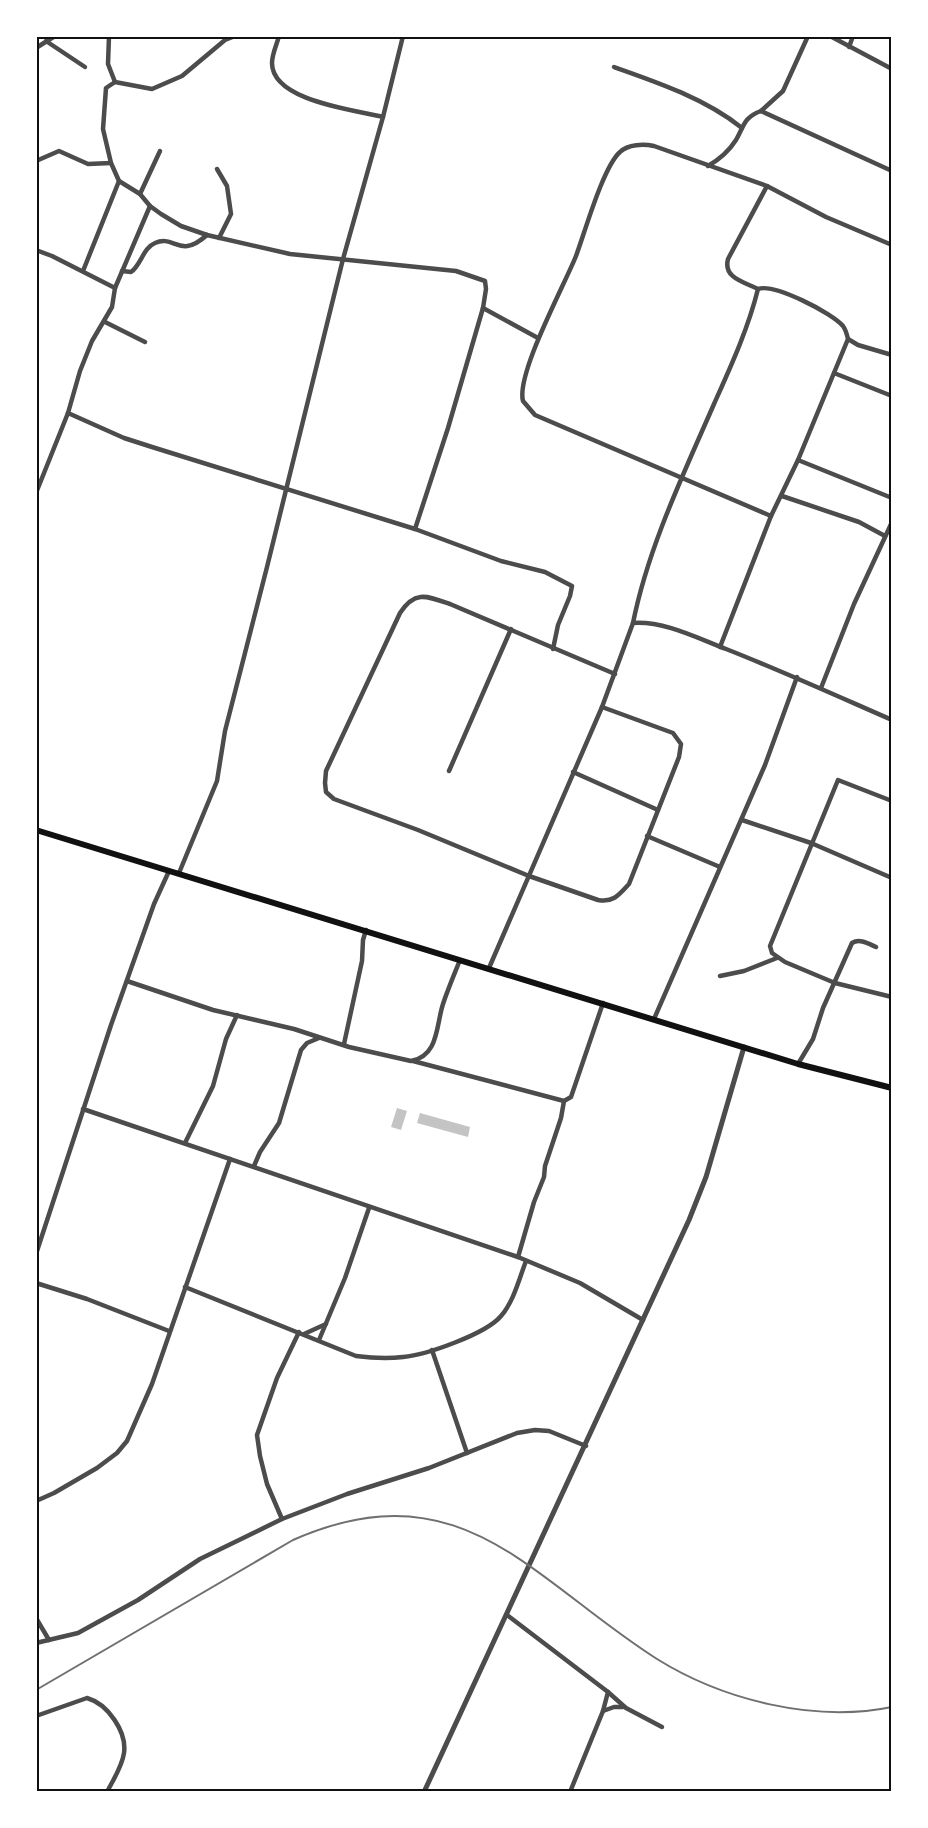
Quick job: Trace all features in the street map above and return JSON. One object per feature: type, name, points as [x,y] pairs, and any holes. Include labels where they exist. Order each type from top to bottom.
[{"type":"main road","points":[[36,830],[798,1064],[892,1088]]},
{"type":"street","points":[[36,48],[55,36]]},
{"type":"street","points":[[109,36],[108,64],[115,82]]},
{"type":"street","points":[[235,36],[223,38],[182,76],[152,89],[115,82],[106,88],[104,129],[111,163],[120,181],[140,194],[150,206],[181,226],[207,235],[315,258],[456,272],[485,281],[483,308],[448,429],[415,529]]},
{"type":"street","points":[[279,36],[272,64],[279,81],[287,89],[310,99],[383,117]]},
{"type":"street","points":[[179,873],[217,781],[225,731],[343,259],[403,36]]},
{"type":"street","points":[[708,166],[726,153],[751,114],[760,111],[783,91],[808,36]]},
{"type":"street","points":[[830,36],[892,69]]},
{"type":"street","points":[[849,47],[854,36]]},
{"type":"street","points":[[45,41],[85,67]]},
{"type":"street","points":[[614,67],[689,97],[742,128]]},
{"type":"street","points":[[760,111],[892,171]]},
{"type":"street","points":[[771,516],[535,415],[526,407],[521,395],[522,387],[538,338],[575,257],[612,161],[625,148],[646,145],[767,186],[826,217],[892,245]]},
{"type":"street","points":[[36,161],[59,151],[88,164],[111,163]]},
{"type":"street","points":[[140,194],[160,151]]},
{"type":"street","points":[[718,160],[725,171]]},
{"type":"street","points":[[217,169],[226,186],[231,214],[219,238]]},
{"type":"street","points":[[83,271],[120,181]]},
{"type":"street","points":[[767,186],[728,259],[726,268],[735,278],[758,289],[765,287],[816,307],[844,327],[848,339],[858,345],[892,355]]},
{"type":"street","points":[[36,493],[68,413],[80,371],[92,341],[112,307],[115,288],[150,206]]},
{"type":"street","points":[[122,271],[131,272],[138,267],[153,244],[169,242],[186,247],[197,244],[207,235]]},
{"type":"street","points":[[36,250],[115,288]]},
{"type":"street","points":[[489,968],[602,707],[633,624],[646,571],[682,478],[740,346],[758,289]]},
{"type":"street","points":[[483,308],[538,338]]},
{"type":"street","points":[[105,322],[145,342]]},
{"type":"street","points":[[720,647],[771,516],[798,460],[848,339]]},
{"type":"street","points":[[834,373],[892,396]]},
{"type":"street","points":[[68,413],[124,438],[415,529],[501,561],[545,572],[572,586],[558,625],[553,649]]},
{"type":"street","points":[[798,460],[892,498]]},
{"type":"street","points":[[782,496],[859,522],[885,536]]},
{"type":"street","points":[[821,688],[854,604],[892,522]]},
{"type":"street","points":[[602,707],[673,733],[681,744],[679,757],[629,884],[608,902],[528,876],[418,830],[334,799],[327,794],[326,771],[344,729],[400,613],[411,600],[422,596],[436,599],[615,674]]},
{"type":"street","points":[[633,624],[653,624],[679,631],[797,677],[892,720]]},
{"type":"street","points":[[449,771],[511,629]]},
{"type":"street","points":[[654,1019],[765,765],[797,677]]},
{"type":"street","points":[[573,772],[658,810]]},
{"type":"street","points":[[892,801],[838,780],[770,946],[777,958],[835,983],[892,997]]},
{"type":"street","points":[[742,820],[811,843],[892,878]]},
{"type":"street","points":[[647,836],[720,867]]},
{"type":"street","points":[[36,1254],[150,914],[169,871]]},
{"type":"street","points":[[344,1044],[362,961],[366,930]]},
{"type":"street","points":[[798,1064],[813,1039],[823,1008],[852,943],[866,942],[876,947]]},
{"type":"street","points":[[720,976],[744,971],[777,958]]},
{"type":"street","points":[[411,1061],[425,1056],[436,1039],[442,1007],[460,960]]},
{"type":"street","points":[[127,981],[213,1010],[294,1029],[319,1038],[564,1101],[571,1097],[603,1004]]},
{"type":"street","points":[[185,1143],[213,1086],[226,1039],[237,1015]]},
{"type":"street","points":[[254,1166],[260,1152],[279,1123],[301,1050],[307,1043],[319,1038]]},
{"type":"street","points":[[424,1792],[689,1220],[706,1177],[744,1047]]},
{"type":"street","points":[[518,1257],[544,1177],[545,1166],[561,1118],[564,1101]]},
{"type":"street","points":[[83,1109],[518,1257],[580,1283],[643,1320]]},
{"type":"street","points":[[36,1501],[97,1468],[123,1448],[148,1393],[230,1159]]},
{"type":"street","points":[[319,1340],[345,1278],[369,1208]]},
{"type":"street","points":[[185,1287],[356,1356],[404,1357],[432,1350],[488,1328],[500,1318],[507,1308],[526,1261]]},
{"type":"street","points":[[36,1283],[87,1299],[169,1331]]},
{"type":"street","points":[[282,1519],[267,1484],[257,1436],[277,1378],[301,1333],[326,1324]]},
{"type":"street","points":[[432,1350],[467,1453]]},
{"type":"street","points":[[36,1643],[78,1633],[146,1595],[200,1559],[282,1519],[336,1498],[429,1468],[517,1433],[535,1430],[549,1431],[586,1446]]},
{"type":"street","points":[[507,1615],[626,1708],[663,1727]]},
{"type":"street","points":[[36,1618],[49,1640]]},
{"type":"street","points":[[570,1792],[603,1711],[608,1692]]},
{"type":"street","points":[[36,1716],[87,1698],[106,1710],[118,1727],[124,1746],[123,1756],[107,1792]]},
{"type":"street","points":[[603,1711],[614,1707],[626,1708]]},
{"type":"building","points":[[397,1108],[407,1111],[401,1130],[391,1127]]},
{"type":"building","points":[[420,1113],[470,1127],[468,1137],[417,1123]]},
{"type":"railway","points":[[36,1690],[293,1540],[352,1521],[403,1516],[449,1524],[491,1542],[531,1567],[657,1659],[711,1686],[740,1696],[801,1710],[832,1712],[892,1707]]}]
